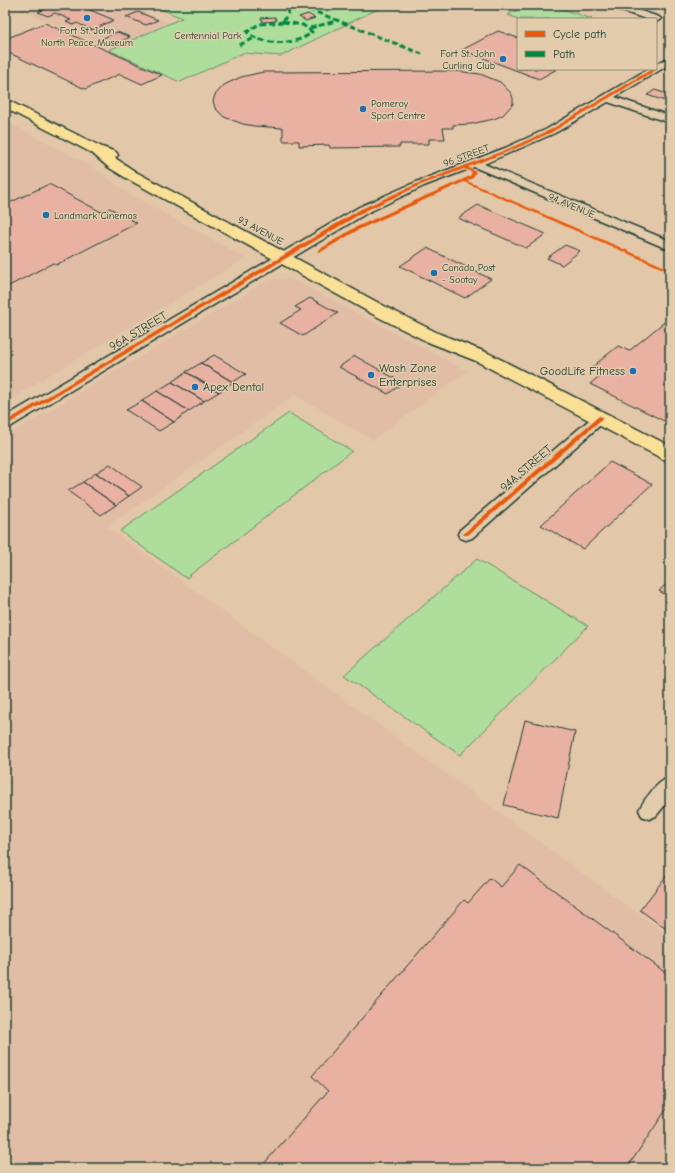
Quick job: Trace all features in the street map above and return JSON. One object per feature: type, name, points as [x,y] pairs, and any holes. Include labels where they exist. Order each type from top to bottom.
[{"type":"main road","name":"93 AVENUE","points":[[5,103],[97,150],[113,164],[131,175],[289,254],[434,338],[482,356],[670,454]]},
{"type":"street","points":[[613,5],[652,18]]},
{"type":"street","name":"96 STREET","points":[[657,68],[670,60]]},
{"type":"street","name":"96 STREET","points":[[289,254],[363,210],[388,198],[438,176],[509,150],[551,131],[654,70]]},
{"type":"street","points":[[608,98],[670,120]]},
{"type":"street","name":"94 AVENUE","points":[[473,163],[670,246]]},
{"type":"street","name":"96A STREET","points":[[5,424],[289,254]]},
{"type":"street","name":"94A STREET","points":[[466,534],[600,418]]},
{"type":"street","points":[[649,810],[670,784]]},
{"type":"shaded area","points":[[9,5],[127,5],[169,23],[111,49]]},
{"type":"shaded area","points":[[5,121],[88,164],[131,195],[246,258],[5,402]]},
{"type":"shaded area","points":[[270,279],[292,279],[467,371],[373,440],[295,395],[107,527],[670,937],[670,1168],[11,1168],[5,1157],[5,437]]},
{"type":"green space","name":"Centennial Park","points":[[151,5],[375,5],[382,7],[281,56],[243,53],[180,82],[109,50],[182,18]]},
{"type":"green space","points":[[528,5],[551,5],[589,18],[517,18],[508,15]]},
{"type":"green space","points":[[289,413],[352,451],[186,578],[120,531]]},
{"type":"green space","points":[[477,559],[588,626],[460,755],[344,675]]},
{"type":"building","name":"Fort St. John North Peace Museum","points":[[62,5],[78,5],[114,20],[92,30],[77,23],[73,25],[66,22],[71,20],[55,13],[48,16],[38,12],[52,6],[55,8]]},
{"type":"building","points":[[138,12],[158,20],[146,25],[126,17]]},
{"type":"building","points":[[308,14],[315,18],[306,21],[299,17]]},
{"type":"building","points":[[275,17],[276,21],[263,22],[261,18]]},
{"type":"building","points":[[45,23],[162,75],[142,84],[120,74],[85,89],[5,51],[5,39]]},
{"type":"building","name":"Fort St. John Curling Club","points":[[498,31],[517,38],[517,70],[555,70],[539,79],[462,50]]},
{"type":"building","points":[[117,32],[130,37],[114,45],[101,39]]},
{"type":"building","name":"Pomeroy Sport Centre","points":[[456,71],[480,74],[500,82],[511,93],[513,104],[503,115],[494,119],[471,124],[453,125],[453,128],[443,128],[445,139],[429,139],[429,144],[400,144],[400,147],[330,148],[329,145],[299,146],[299,141],[283,141],[283,128],[243,124],[224,117],[215,108],[213,101],[215,95],[224,85],[241,77],[263,72]]},
{"type":"building","points":[[655,90],[670,95],[670,97],[665,101],[647,95]]},
{"type":"building","points":[[49,184],[101,212],[110,208],[137,223],[56,265],[53,263],[5,288],[5,205]]},
{"type":"building","points":[[478,205],[546,234],[526,248],[458,218]]},
{"type":"building","points":[[565,245],[580,251],[562,265],[547,258]]},
{"type":"building","points":[[427,248],[491,279],[465,298],[400,266]]},
{"type":"building","points":[[310,298],[338,313],[303,336],[280,323],[301,310],[295,307]]},
{"type":"building","name":"GoodLife Fitness","points":[[668,319],[670,320],[670,416],[664,421],[590,384],[602,374],[591,368],[618,346],[629,351]]},
{"type":"building","points":[[214,355],[246,374],[233,382],[201,363]]},
{"type":"building","name":"Wash Zone Enterprises","points":[[355,356],[403,383],[388,394],[339,367]]},
{"type":"building","points":[[201,363],[233,382],[219,392],[186,372]]},
{"type":"building","name":"Apex Dental","points":[[186,372],[219,392],[204,401],[172,382]]},
{"type":"building","points":[[172,382],[204,401],[189,411],[157,391]]},
{"type":"building","points":[[157,391],[189,411],[174,422],[142,401]]},
{"type":"building","points":[[142,401],[174,422],[159,431],[126,410]]},
{"type":"building","points":[[610,462],[652,484],[583,549],[541,525]]},
{"type":"building","points":[[110,464],[142,487],[129,496],[96,473]]},
{"type":"building","points":[[96,473],[129,496],[116,505],[83,482]]},
{"type":"building","points":[[83,482],[116,505],[101,515],[68,491]]},
{"type":"building","points":[[670,580],[670,597],[659,591]]},
{"type":"building","points":[[525,720],[575,732],[558,818],[504,805]]},
{"type":"building","points":[[520,865],[670,976],[670,1104],[627,1168],[260,1168],[328,1091],[312,1076],[464,900],[468,903],[490,878],[501,887]]},
{"type":"building","points":[[670,871],[670,932],[640,910]]},
{"type":"marked path","points":[[291,5],[311,10],[422,54]]},
{"type":"marked path","points":[[283,22],[292,5]]},
{"type":"marked path","points":[[310,28],[336,21]]},
{"type":"marked path","points":[[283,22],[303,25],[312,32],[308,36],[300,39],[280,42],[260,39],[247,32],[259,24],[283,22]]},
{"type":"marked path","points":[[239,45],[255,38]]},
{"type":"cycle path","points":[[5,424],[363,210],[420,184],[509,150],[551,131],[653,70]]},
{"type":"cycle path","points":[[319,251],[356,229],[472,177],[474,172],[464,167]]},
{"type":"cycle path","points":[[465,181],[670,271]]},
{"type":"cycle path","points":[[466,534],[600,418]]},
{"type":"place","name":"Fort St. John North Peace Museum","points":[[87,18]]},
{"type":"place","name":"Fort St. John Curling Club","points":[[503,59]]},
{"type":"place","name":"Pomeroy Sport Centre","points":[[363,109]]},
{"type":"place","name":"Landmark Cinemas","points":[[46,215]]},
{"type":"place","name":"Canada Post - Sootay","points":[[434,273]]},
{"type":"place","name":"GoodLife Fitness","points":[[633,371]]},
{"type":"place","name":"Wash Zone Enterprises","points":[[371,375]]},
{"type":"place","name":"Apex Dental","points":[[195,387]]}]
